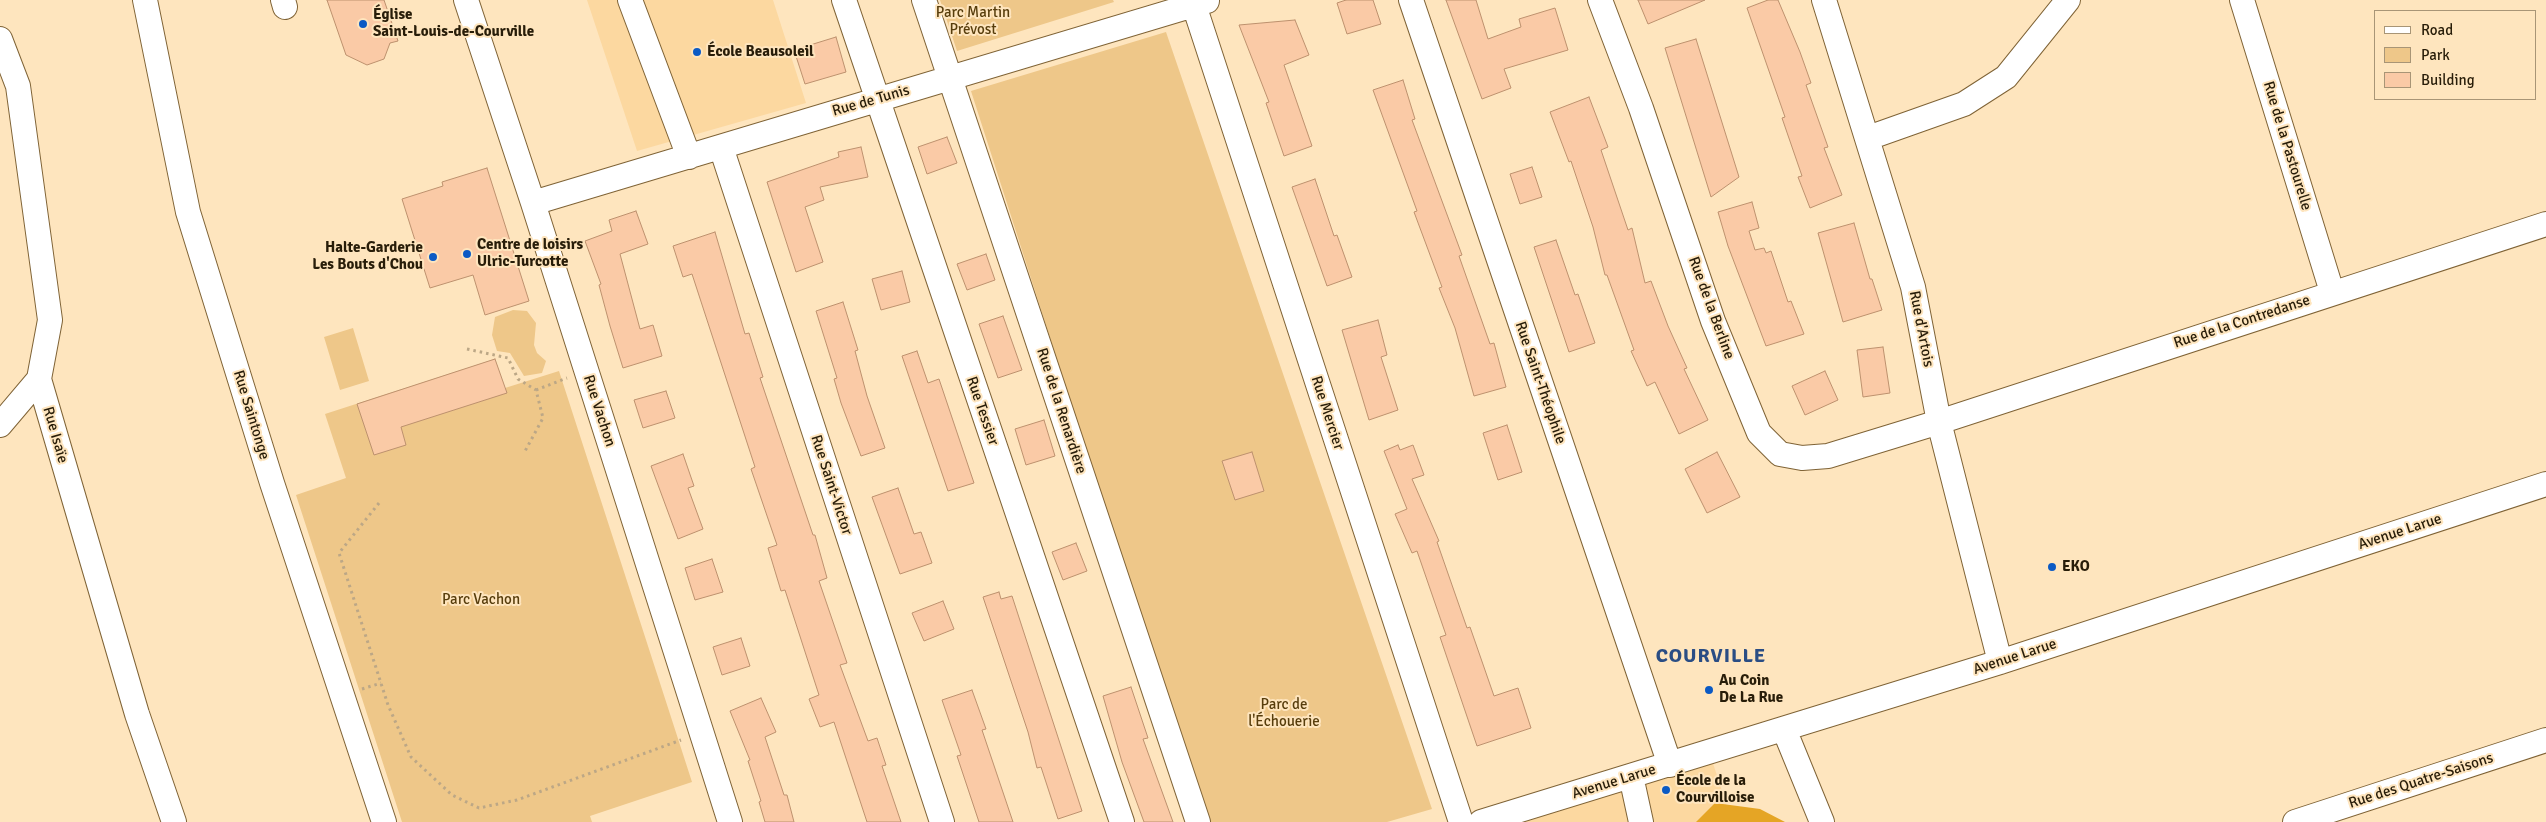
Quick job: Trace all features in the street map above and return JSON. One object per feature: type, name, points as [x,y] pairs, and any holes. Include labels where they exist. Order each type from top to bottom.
[{"type":"street","name":"Rue Saintonge","points":[[146,0],[188,212],[272,483],[384,822]]},
{"type":"street","name":"Rue Vachon","points":[[466,0],[587,371],[730,822]]},
{"type":"street","points":[[630,0],[689,157]]},
{"type":"street","name":"Rue Tessier","points":[[844,0],[1122,822]]},
{"type":"street","name":"Rue de la Renardière","points":[[924,0],[1198,822]]},
{"type":"street","name":"Rue Saint-Théophile","points":[[1411,0],[1670,765]]},
{"type":"street","name":"Rue de la Berline","points":[[1600,0],[1641,108],[1713,321],[1760,434],[1780,454],[1802,458],[1828,456],[1939,422]]},
{"type":"street","name":"Rue d'Artois","points":[[1824,0],[1913,287],[1939,422],[2000,662]]},
{"type":"street","points":[[1868,138],[1964,104],[2006,77],[2068,0]]},
{"type":"street","name":"Rue de la Pastourelle","points":[[2242,0],[2332,292]]},
{"type":"street","name":"Rue de Tunis","points":[[533,203],[1201,2]]},
{"type":"street","name":"Rue Mercier","points":[[1201,2],[1461,822]]},
{"type":"street","name":"Rue Isaïe","points":[[0,39],[18,86],[50,320],[39,379],[137,714],[174,822]]},
{"type":"street","name":"Rue Saint-Victor","points":[[721,147],[942,822]]},
{"type":"street","name":"Rue de la Contredanse","points":[[1939,422],[2332,292],[2546,224]]},
{"type":"street","points":[[0,425],[39,379]]},
{"type":"street","name":"Avenue Larue","points":[[1480,822],[2000,662],[2546,484]]},
{"type":"street","points":[[1784,729],[1822,822]]},
{"type":"street","name":"Rue des Quatre-Saisons","points":[[2295,822],[2546,740]]},
{"type":"street","points":[[1631,776],[1641,822]]},
{"type":"path","points":[[468,349],[508,358],[518,379],[536,390],[543,418],[524,453]]},
{"type":"path","points":[[536,390],[587,371]]},
{"type":"path","points":[[379,503],[339,553],[388,705],[411,757],[452,795],[479,808],[516,800],[702,733]]},
{"type":"shaded area","name":"École Beausoleil","points":[[587,0],[773,0],[806,103],[637,151]]},
{"type":"shaded area","name":"École de la Courvilloise","points":[[1711,757],[1732,822],[1510,822]]},
{"type":"shaded area","points":[[1715,803],[1760,809],[1785,822],[1696,822]]},
{"type":"green space","name":"Parc Martin Prévost","points":[[940,0],[1113,0],[1114,2],[957,51]]},
{"type":"green space","name":"Parc de l'Échouerie","points":[[1166,32],[1432,809],[1387,822],[1205,822],[971,91]]},
{"type":"green space","points":[[513,310],[527,311],[536,323],[534,345],[537,353],[546,361],[542,373],[524,376],[510,353],[497,351],[492,335],[495,317]]},
{"type":"green space","points":[[353,328],[369,381],[340,390],[324,337]]},
{"type":"green space","name":"Parc Vachon","points":[[495,359],[505,388],[559,371],[692,782],[590,816],[592,822],[402,822],[296,495],[346,478],[325,414]]},
{"type":"building","name":"Église Saint-Louis-de-Courville","points":[[327,0],[384,0],[398,41],[390,43],[384,59],[367,65],[346,55]]},
{"type":"building","points":[[1346,0],[1373,0],[1381,24],[1347,34],[1337,3]]},
{"type":"building","points":[[1446,0],[1476,0],[1488,39],[1521,27],[1519,19],[1555,8],[1568,50],[1504,69],[1511,88],[1482,99]]},
{"type":"building","points":[[1638,0],[1705,0],[1648,24]]},
{"type":"building","points":[[1768,0],[1778,0],[1800,52],[1811,83],[1806,85],[1828,147],[1824,148],[1842,195],[1810,208],[1798,177],[1802,176],[1782,118],[1785,117],[1747,8]]},
{"type":"building","points":[[1295,20],[1309,55],[1284,65],[1312,146],[1284,156],[1266,103],[1269,102],[1239,25]]},
{"type":"building","points":[[836,37],[846,72],[805,84],[794,50]]},
{"type":"building","points":[[1696,39],[1739,177],[1711,197],[1665,48]]},
{"type":"building","points":[[1403,80],[1415,119],[1412,120],[1462,255],[1459,256],[1490,344],[1494,343],[1506,387],[1474,396],[1455,328],[1439,288],[1442,287],[1414,212],[1417,211],[1373,90]]},
{"type":"building","points":[[1589,97],[1608,147],[1601,150],[1628,230],[1632,228],[1645,283],[1651,281],[1687,368],[1684,369],[1708,420],[1679,434],[1655,382],[1647,386],[1631,351],[1634,350],[1607,275],[1605,275],[1593,227],[1571,161],[1569,162],[1550,112]]},
{"type":"building","points":[[947,137],[957,163],[927,174],[918,147]]},
{"type":"building","points":[[861,147],[868,177],[820,187],[824,200],[805,207],[823,262],[796,272],[767,182],[839,157],[838,152]]},
{"type":"building","points":[[1532,167],[1542,197],[1520,204],[1510,174]]},
{"type":"building","name":"Centre de loisirs Ulric-Turcotte","points":[[487,168],[529,301],[485,315],[473,275],[430,288],[402,199],[443,186],[442,182]]},
{"type":"building","points":[[1315,179],[1334,236],[1337,235],[1352,277],[1327,286],[1292,187]]},
{"type":"building","points":[[1752,202],[1759,228],[1749,231],[1755,250],[1764,248],[1766,253],[1771,251],[1788,302],[1791,301],[1804,334],[1766,346],[1728,246],[1718,212]]},
{"type":"building","points":[[636,211],[648,244],[620,254],[640,329],[653,325],[662,356],[623,368],[599,285],[601,284],[585,241],[612,231],[609,220]]},
{"type":"building","points":[[1854,223],[1870,279],[1872,279],[1882,310],[1843,322],[1818,233]]},
{"type":"building","points":[[715,232],[745,334],[749,333],[763,377],[760,378],[813,535],[815,535],[827,578],[819,581],[847,663],[840,665],[868,741],[877,738],[886,765],[882,766],[901,822],[867,822],[834,722],[820,727],[809,699],[819,695],[785,590],[781,591],[768,548],[777,545],[751,469],[755,467],[692,274],[683,277],[673,246]]},
{"type":"building","points":[[1556,240],[1575,295],[1578,294],[1595,343],[1569,352],[1534,247]]},
{"type":"building","points":[[986,254],[995,280],[967,290],[957,264]]},
{"type":"building","points":[[902,271],[910,302],[881,310],[872,279]]},
{"type":"building","points":[[843,302],[858,350],[855,351],[867,396],[885,448],[861,456],[841,403],[834,379],[837,378],[816,311]]},
{"type":"building","points":[[1003,316],[1022,370],[998,378],[979,324]]},
{"type":"building","points":[[1378,320],[1387,355],[1381,357],[1398,410],[1369,420],[1342,330]]},
{"type":"building","points":[[1883,347],[1890,393],[1863,397],[1857,350]]},
{"type":"building","points":[[917,351],[928,383],[939,379],[974,483],[948,491],[902,356]]},
{"type":"building","points":[[495,359],[507,393],[401,427],[406,445],[374,455],[357,404]]},
{"type":"building","points":[[1825,371],[1838,400],[1805,415],[1792,386]]},
{"type":"building","points":[[666,391],[675,418],[643,428],[634,400]]},
{"type":"building","points":[[1044,420],[1055,456],[1026,465],[1015,429]]},
{"type":"building","points":[[1507,425],[1522,472],[1498,480],[1483,433]]},
{"type":"building","points":[[1398,445],[1400,450],[1413,445],[1424,475],[1412,479],[1439,541],[1437,542],[1467,628],[1470,627],[1494,696],[1518,688],[1531,728],[1477,746],[1440,637],[1446,635],[1417,551],[1412,553],[1395,514],[1407,509],[1384,451]]},
{"type":"building","points":[[1252,452],[1264,491],[1235,500],[1222,461]]},
{"type":"building","points":[[1717,452],[1740,497],[1707,513],[1685,469]]},
{"type":"building","points":[[683,454],[694,486],[688,488],[703,529],[678,539],[651,466]]},
{"type":"building","points":[[898,488],[914,534],[921,532],[932,563],[900,574],[872,497]]},
{"type":"building","points":[[1076,543],[1087,571],[1063,580],[1052,552]]},
{"type":"building","points":[[712,559],[723,592],[695,600],[685,568]]},
{"type":"building","points":[[999,592],[1001,599],[1012,596],[1082,811],[1058,819],[1041,767],[1037,768],[1028,732],[983,597]]},
{"type":"building","points":[[943,601],[954,629],[924,641],[912,613]]},
{"type":"building","points":[[741,638],[750,666],[722,675],[713,647]]},
{"type":"building","points":[[1131,687],[1148,738],[1143,739],[1173,822],[1144,822],[1122,762],[1103,696]]},
{"type":"building","points":[[972,690],[986,729],[982,730],[1013,822],[979,822],[957,756],[961,755],[942,700]]},
{"type":"building","points":[[761,698],[776,732],[765,737],[784,795],[787,795],[794,822],[765,822],[759,802],[761,801],[748,761],[750,760],[730,711]]},
{"type":"place","name":"Église Saint-Louis-de-Courville","points":[[363,24]]},
{"type":"place","name":"École Beausoleil","points":[[697,52]]},
{"type":"place","name":"Centre de loisirs Ulric-Turcotte","points":[[467,254]]},
{"type":"place","name":"Halte-Garderie Les Bouts d'Chou","points":[[433,257]]},
{"type":"place","name":"EKO","points":[[2052,567]]},
{"type":"place","name":"Au Coin De La Rue","points":[[1709,690]]},
{"type":"place","name":"École de la Courvilloise","points":[[1666,790]]},
{"type":"district","name":"COURVILLE","points":[[1711,657]]}]
